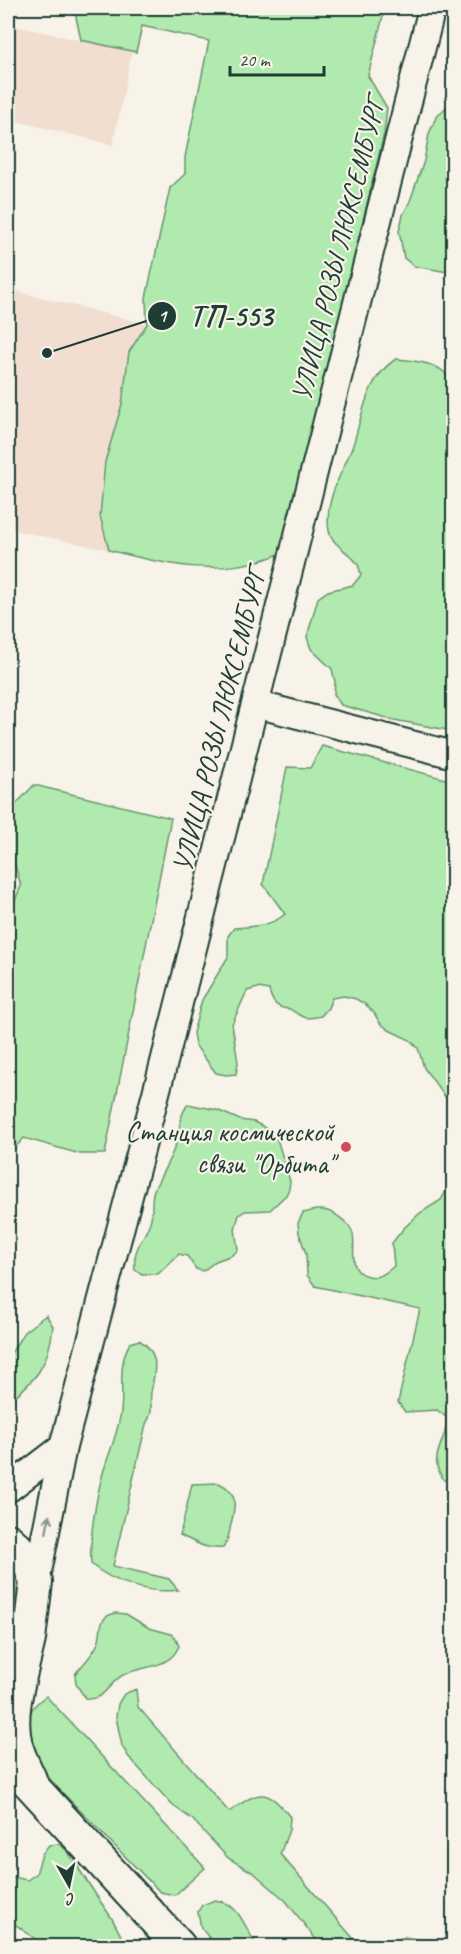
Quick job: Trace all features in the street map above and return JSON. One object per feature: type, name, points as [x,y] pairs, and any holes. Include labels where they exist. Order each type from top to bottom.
[{"type":"street","name":"УЛИЦА РОЗЫ ЛЮКСЕМБУРГ","points":[[36,1582],[63,1447],[432,8]]},
{"type":"street","points":[[255,704],[453,755]]},
{"type":"street","points":[[8,1490],[63,1447]]},
{"type":"street","points":[[8,1540],[29,1563],[36,1582],[28,1639],[14,1708],[16,1745],[33,1786]]},
{"type":"street","points":[[8,1662],[28,1639]]},
{"type":"street","points":[[8,1760],[179,1947]]},
{"type":"shaded area","points":[[8,24],[132,52],[113,145],[8,119]]},
{"type":"shaded area","points":[[8,289],[147,324],[129,352],[122,404],[100,516],[109,550],[8,529]]},
{"type":"green space","points":[[74,8],[385,8],[368,76],[387,108],[384,134],[282,553],[260,561],[217,567],[196,567],[153,561],[109,550],[100,516],[105,462],[122,404],[129,352],[147,324],[146,298],[170,188],[185,174],[185,157],[209,41],[142,26],[136,52],[81,40]]},
{"type":"green space","points":[[453,101],[454,272],[448,272],[414,266],[404,258],[399,231],[424,161],[429,134],[436,117]]},
{"type":"green space","points":[[396,359],[434,366],[444,372],[453,383],[453,731],[394,720],[341,705],[334,694],[335,682],[332,669],[311,649],[307,637],[318,598],[328,591],[353,585],[361,575],[357,563],[331,536],[328,520],[329,509],[331,498],[352,448],[366,399],[378,377]]},
{"type":"green space","points":[[322,746],[453,781],[453,1116],[446,1098],[424,1068],[418,1048],[410,1040],[380,1023],[365,1004],[356,999],[344,996],[332,998],[328,1008],[321,1016],[309,1018],[275,1004],[269,990],[258,988],[247,991],[232,1024],[238,1063],[236,1074],[216,1073],[195,1045],[193,1033],[202,1000],[228,957],[228,936],[234,928],[267,924],[285,914],[263,884],[287,767],[310,768]]},
{"type":"green space","points":[[34,785],[171,818],[105,1154],[80,1154],[24,1138],[8,1155],[8,917],[21,886],[8,841],[16,804]]},
{"type":"green space","points":[[188,1104],[217,1110],[240,1120],[254,1122],[274,1135],[290,1181],[289,1189],[286,1195],[270,1210],[245,1211],[239,1215],[235,1229],[238,1250],[232,1255],[216,1261],[203,1271],[196,1269],[187,1256],[179,1254],[158,1274],[142,1274],[135,1270],[135,1256],[148,1229],[154,1190],[176,1144],[182,1115]]},
{"type":"green space","points":[[453,1178],[453,1482],[444,1480],[437,1463],[446,1417],[437,1410],[405,1412],[398,1402],[420,1309],[315,1286],[307,1275],[306,1254],[298,1223],[303,1213],[315,1210],[330,1212],[339,1217],[352,1231],[354,1264],[357,1269],[368,1276],[379,1276],[394,1266],[392,1243],[420,1213],[441,1200]]},
{"type":"green space","points":[[46,1315],[53,1326],[45,1361],[27,1386],[8,1402],[8,1358],[24,1332]]},
{"type":"green space","points":[[139,1340],[146,1345],[154,1357],[151,1411],[113,1566],[169,1579],[178,1590],[144,1589],[132,1586],[110,1577],[91,1564],[92,1531],[98,1494],[121,1411],[124,1360],[130,1343]]},
{"type":"green space","points":[[219,1483],[229,1490],[234,1498],[233,1514],[227,1541],[223,1548],[211,1548],[180,1535],[192,1484]]},
{"type":"green space","points":[[8,1563],[18,1581],[20,1600],[17,1620],[8,1638]]},
{"type":"green space","points":[[116,1613],[126,1614],[149,1628],[171,1634],[179,1646],[175,1654],[162,1663],[123,1675],[97,1698],[85,1698],[76,1684],[75,1674],[96,1647],[105,1618]]},
{"type":"green space","points":[[136,1689],[138,1707],[229,1812],[247,1800],[261,1795],[268,1796],[282,1807],[290,1817],[289,1830],[280,1854],[360,1946],[321,1946],[286,1901],[254,1873],[228,1858],[193,1820],[172,1805],[128,1756],[122,1746],[116,1717],[118,1704],[124,1694]]},
{"type":"green space","points":[[46,1696],[205,1868],[175,1895],[160,1892],[53,1783],[38,1761],[32,1750],[26,1727],[35,1706]]},
{"type":"green space","points":[[59,1844],[72,1858],[129,1946],[45,1946],[8,1919],[8,1876],[27,1880],[36,1874],[42,1854],[49,1845]]},
{"type":"green space","points":[[215,1900],[224,1902],[237,1912],[258,1946],[216,1946],[201,1928],[198,1912],[202,1905]]},
{"type":"green space","points":[[405,1937],[420,1940],[428,1946],[385,1946]]},
{"type":"place","name":"ТП-553","points":[[47,353]]},
{"type":"place","name":"Станция космической связи \"Орбита\"","points":[[346,1147]]}]
